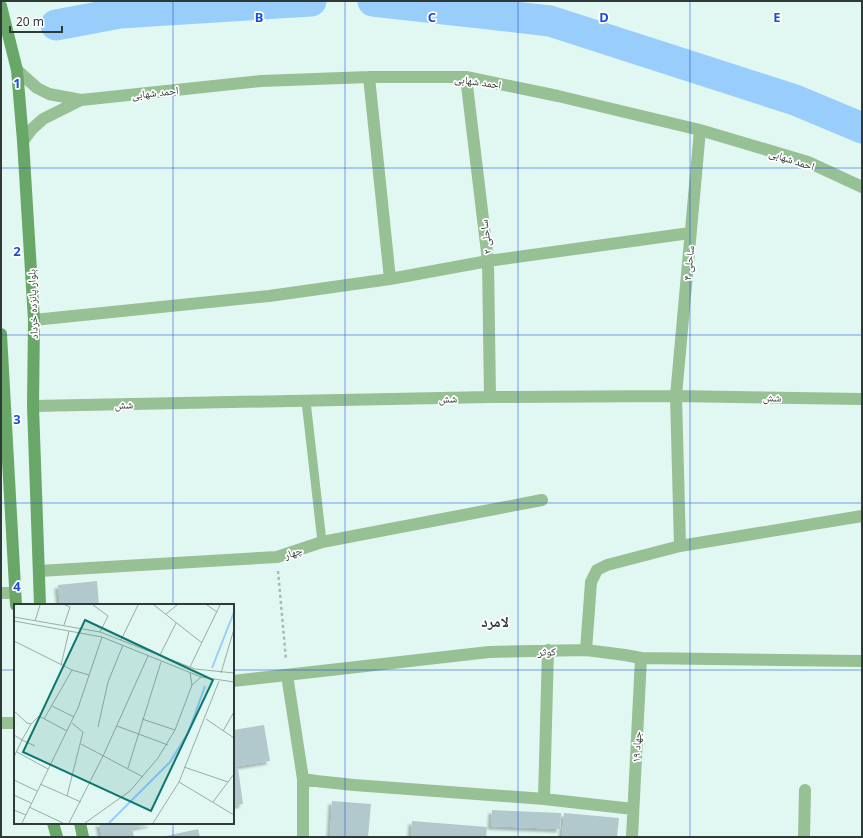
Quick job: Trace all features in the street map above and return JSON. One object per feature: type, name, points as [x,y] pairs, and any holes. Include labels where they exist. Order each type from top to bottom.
[{"type":"main road","name":"بلوار پانزده خرداد","points":[[1,6],[17,70],[23,141],[34,320],[33,406],[40,604]]},
{"type":"main road","points":[[1,334],[15,599]]},
{"type":"main road","points":[[53,824],[57,837]]},
{"type":"main road","points":[[80,824],[84,837]]},
{"type":"street","name":"احمد شهابی","points":[[17,70],[37,88],[49,94],[81,100],[261,81],[368,77],[466,77],[558,96],[700,130],[808,162],[862,187]]},
{"type":"street","points":[[368,77],[390,279]]},
{"type":"street","name":"ساحلی ۲","points":[[466,77],[488,261],[490,397]]},
{"type":"street","name":"احمد شهابی","points":[[23,141],[32,129],[44,119],[81,100]]},
{"type":"street","name":"ساحلی ۴","points":[[680,546],[676,396],[700,130]]},
{"type":"street","points":[[34,320],[269,296],[390,279],[488,261],[690,233]]},
{"type":"street","name":"شش","points":[[33,406],[490,397],[676,396],[862,399]]},
{"type":"street","name":"چهار","points":[[39,571],[277,557],[322,542],[542,500]]},
{"type":"street","points":[[586,650],[591,582],[597,570],[607,565],[680,546],[862,516]]},
{"type":"street","points":[[1,593],[15,599]]},
{"type":"street","points":[[544,799],[548,650]]},
{"type":"street","name":"کوثر","points":[[234,681],[489,652],[548,650],[586,650],[641,658],[862,661]]},
{"type":"street","name":"جهاد ۱۹","points":[[632,837],[641,658]]},
{"type":"street","points":[[287,675],[303,779],[303,837]]},
{"type":"street","points":[[1,722],[14,723]]},
{"type":"street","points":[[303,779],[354,785],[544,799],[633,809]]},
{"type":"street","points":[[804,837],[806,790]]},
{"type":"lane","points":[[306,401],[322,542]]},
{"type":"path","points":[[277,557],[287,675]]},
{"type":"building","points":[[97,581],[99,604],[60,604],[58,585]]},
{"type":"building","points":[[264,725],[270,761],[234,767],[234,730]]},
{"type":"building","points":[[238,768],[243,804],[234,806],[234,769]]},
{"type":"building","points":[[332,801],[371,804],[368,837],[330,837]]},
{"type":"building","points":[[492,810],[561,813],[560,829],[491,826]]},
{"type":"building","points":[[564,813],[619,818],[617,837],[562,837]]},
{"type":"building","points":[[412,821],[487,827],[486,837],[411,837]]},
{"type":"building","points":[[99,824],[152,824],[132,828],[134,837],[102,837]]},
{"type":"building","points":[[198,829],[200,837],[166,837],[166,836]]},
{"type":"waterway","points":[[56,25],[120,13],[311,1]]},
{"type":"waterway","points":[[373,1],[550,21],[795,100],[862,128]]},
{"type":"district","name":"لامرد","points":[[495,621]]}]
